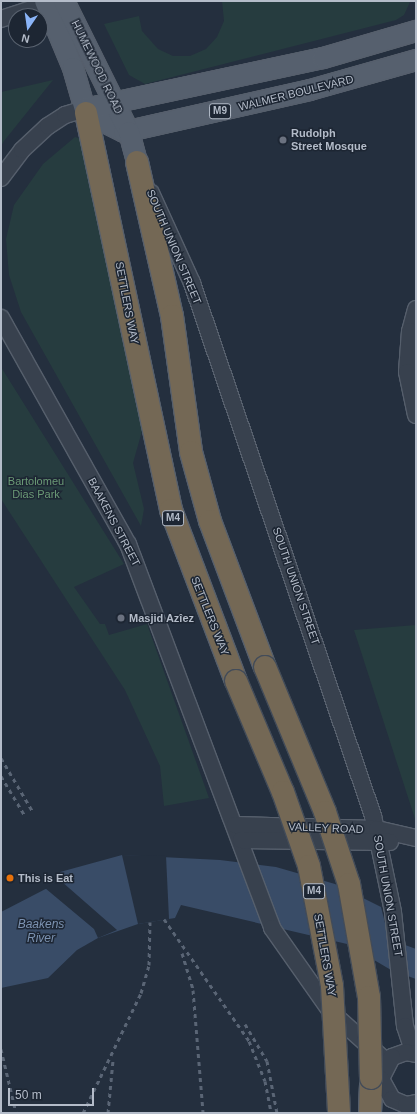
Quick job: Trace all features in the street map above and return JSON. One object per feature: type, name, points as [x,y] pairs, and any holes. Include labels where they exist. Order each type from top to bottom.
[{"type":"highway","name":"SETTLERS WAY","points":[[86,111],[171,510],[236,681],[283,792],[309,866],[332,986],[339,1113]]},
{"type":"highway","points":[[137,162],[172,316],[193,459],[226,566],[265,667],[325,812],[358,919],[369,997],[370,1113]]},
{"type":"main road","name":"HUMEWOOD ROAD","points":[[53,2],[116,105],[129,132]]},
{"type":"main road","name":"HUMEWOOD ROAD","points":[[53,2],[86,111]]},
{"type":"main road","points":[[86,111],[324,58],[416,31]]},
{"type":"main road","name":"WALMER BOULEVARD","points":[[129,132],[310,90],[416,60]]},
{"type":"main road","points":[[86,111],[119,131],[129,132]]},
{"type":"main road","name":"SOUTH UNION STREET","points":[[129,132],[137,162]]},
{"type":"street","points":[[1,19],[53,2]]},
{"type":"street","points":[[1,178],[22,150],[48,126],[65,115],[86,111]]},
{"type":"street","name":"SOUTH UNION STREET","points":[[137,162],[192,283],[379,836],[393,912],[403,983],[405,1026],[415,1054]]},
{"type":"street","points":[[416,309],[410,331],[407,372],[416,415]]},
{"type":"street","name":"BAAKENS STREET","points":[[1,318],[128,544],[243,845],[272,928],[331,1012]]},
{"type":"street","name":"VALLEY ROAD","points":[[235,825],[416,838]]},
{"type":"street","name":"VALLEY ROAD","points":[[243,845],[379,836]]},
{"type":"street","points":[[403,983],[416,1005]]},
{"type":"street","points":[[331,1012],[387,1062]]},
{"type":"street","points":[[331,1012],[347,1113]]},
{"type":"street","points":[[379,1113],[383,1087],[383,1070],[387,1062],[399,1054],[415,1054]]},
{"type":"street","points":[[383,1087],[392,1099],[407,1107]]},
{"type":"green space","points":[[222,1],[410,2],[404,15],[396,20],[145,84],[129,75],[104,24],[139,16],[142,31],[158,49],[173,56],[190,56],[206,49],[217,37],[224,21]]},
{"type":"green space","points":[[53,80],[4,141],[1,146],[1,92]]},
{"type":"green space","points":[[75,137],[83,139],[142,431],[133,463],[144,509],[141,526],[21,312],[9,275],[6,239],[14,205],[43,164]]},
{"type":"green space","name":"Bartolomeu Dias Park","points":[[1,367],[124,564],[74,587],[100,624],[105,624],[109,635],[147,624],[209,798],[164,806],[160,766],[125,690],[1,499]]},
{"type":"green space","points":[[416,625],[416,822],[354,630]]},
{"type":"water","name":"Baakens River","points":[[122,855],[220,860],[276,867],[335,884],[381,907],[389,939],[416,949],[416,979],[391,970],[347,944],[181,905],[175,918],[138,924],[98,938],[77,950],[48,978],[1,988],[1,912],[61,881],[60,872]]},
{"type":"pier","points":[[122,855],[166,856],[169,919],[138,924]]},
{"type":"pier","points":[[61,881],[117,930],[98,938],[94,929],[45,888]]},
{"type":"railway","points":[[1,758],[33,812]]},
{"type":"railway","points":[[1,776],[25,816]]},
{"type":"railway","points":[[164,919],[249,1041],[265,1081],[271,1113]]},
{"type":"railway","points":[[83,1113],[141,993],[149,965],[150,922]]},
{"type":"railway","points":[[182,953],[193,990],[203,1112]]},
{"type":"railway","points":[[245,1024],[267,1061],[277,1113]]},
{"type":"railway","points":[[1,1049],[16,1113]]},
{"type":"railway","points":[[108,1113],[113,1060]]},
{"type":"place","name":"Rudolph Street Mosque","points":[[283,140]]},
{"type":"place","name":"Masjid Azîez","points":[[121,618]]},
{"type":"place","name":"This is Eat","points":[[10,878]]}]
